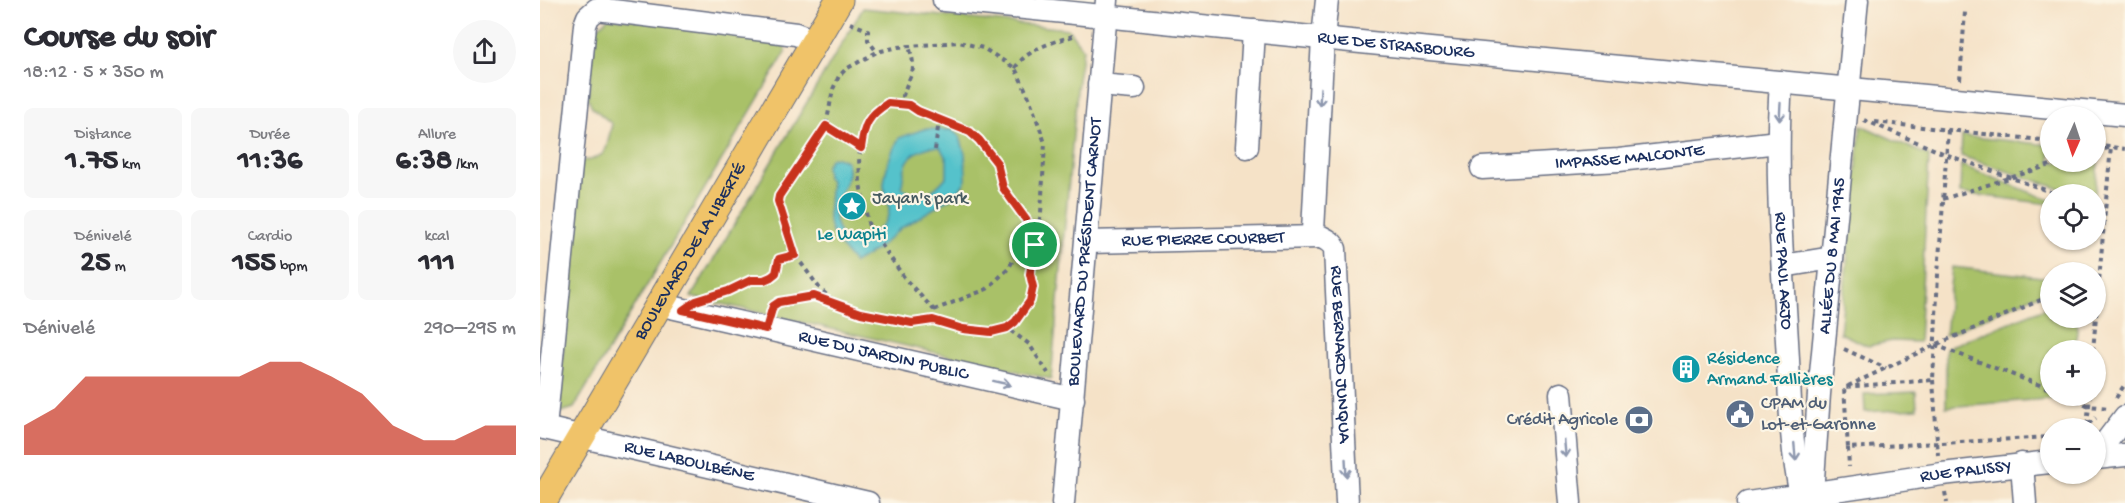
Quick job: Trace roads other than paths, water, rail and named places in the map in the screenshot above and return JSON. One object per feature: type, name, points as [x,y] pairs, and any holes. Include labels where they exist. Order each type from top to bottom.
[{"type":"main road","name":"BOULEVARD DE LA LIBERTÉ","points":[[546,502],[582,436],[670,307],[814,41],[839,0]]},
{"type":"street","name":"RUE DE STRASBOURG","points":[[944,0],[2125,115]]},
{"type":"street","name":"RUE BERNARD JUNQUA","points":[[1327,0],[1313,231],[1319,237],[1329,241],[1335,249],[1347,503]]},
{"type":"street","name":"ALLÉE DU 8 MAI 1945","points":[[1807,494],[1819,394],[1857,0]]},
{"type":"street","points":[[542,428],[585,25],[588,17],[597,9],[796,34],[814,41]]},
{"type":"street","name":"BOULEVARD DU PRÉSIDENT CARNOT","points":[[1063,503],[1105,15]]},
{"type":"street","points":[[1247,147],[1254,31]]},
{"type":"street","name":"RUE PAUL ARJO","points":[[1782,82],[1778,142],[1783,266],[1798,480],[1807,494]]},
{"type":"street","points":[[1099,85],[1134,88]]},
{"type":"street","name":"IMPASSE MALCONTE","points":[[1482,168],[1619,160],[1778,142]]},
{"type":"street","name":"RUE PIERRE COURBET","points":[[1087,242],[1319,237]]},
{"type":"street","points":[[1783,266],[1832,258]]},
{"type":"street","name":"RUE DU JARDIN PUBLIC","points":[[670,307],[1073,399]]},
{"type":"street","points":[[1561,394],[1570,503]]},
{"type":"street","points":[[2106,436],[2117,413]]},
{"type":"street","name":"RUE LABOULBÉNE","points":[[542,428],[868,503]]},
{"type":"street","points":[[2106,456],[2125,455]]},
{"type":"street","name":"RUE PALISSY","points":[[1748,503],[1942,474],[2040,463]]},
{"type":"street","points":[[2022,464],[2025,503]]},
{"type":"water","points":[[924,129],[952,130],[960,137],[965,154],[966,180],[956,195],[901,228],[876,250],[854,263],[837,241],[830,226],[831,181],[827,177],[826,165],[831,158],[837,157],[846,161],[847,179],[835,207],[835,218],[838,230],[847,244],[860,241],[879,228],[888,217],[885,177],[889,159],[899,138]],"holes":[[[940,147],[947,160],[947,176],[942,182],[932,191],[921,195],[909,192],[902,187],[905,166],[912,156],[923,149]]]},
{"type":"place","name":"Le Wapiti","points":[[852,206]]},
{"type":"place","name":"Résidence Armand Fallières","points":[[1686,369]]},
{"type":"place","name":"CPAM du Lot-et-Garonne","points":[[1740,414]]},
{"type":"place","name":"Crédit Agricole","points":[[1639,420]]},
{"type":"park label","name":"Jayan's park","points":[[920,199]]}]
